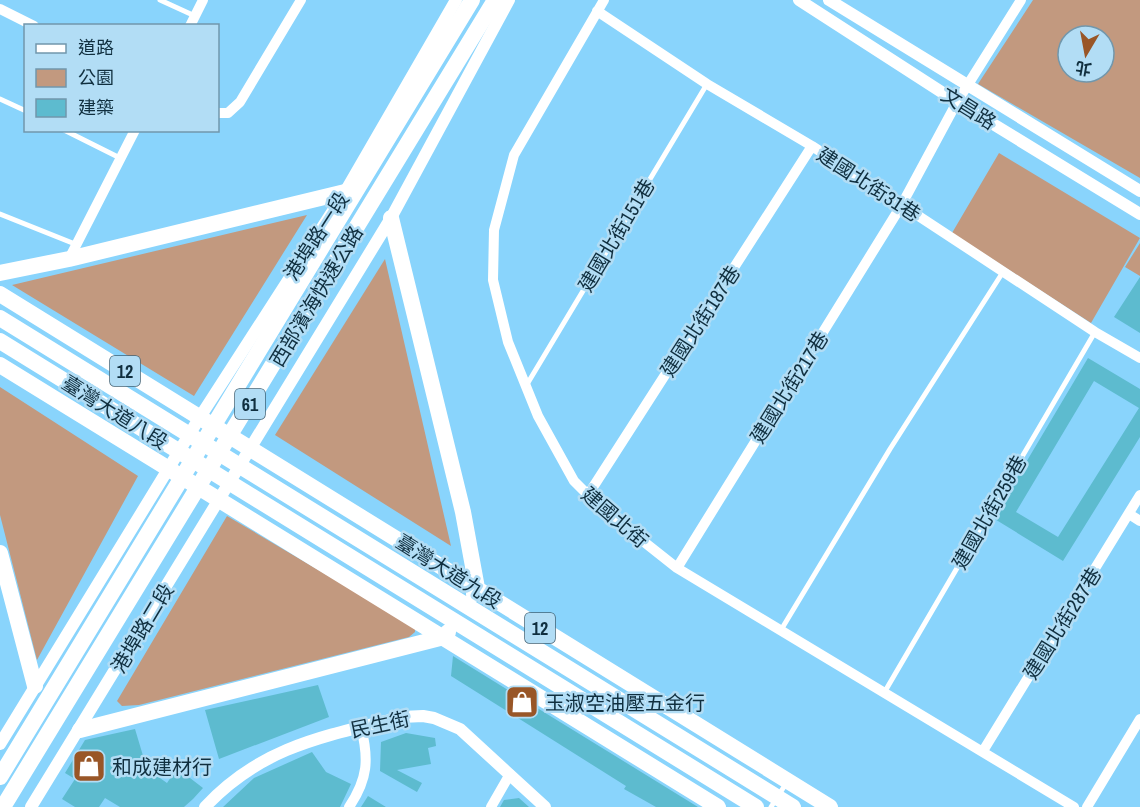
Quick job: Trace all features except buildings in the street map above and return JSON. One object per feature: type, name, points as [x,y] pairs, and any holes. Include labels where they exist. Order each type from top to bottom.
[{"type":"main road","name":"西部濱海快速公路","points":[[0,777],[472,0]]},
{"type":"main road","name":"西部濱海快速公路","points":[[3,807],[495,0]]},
{"type":"main road","points":[[0,273],[72,252],[345,192]]},
{"type":"main road","points":[[80,730],[444,637],[477,588],[463,512],[391,219]]},
{"type":"main road","name":"臺灣大道八段","points":[[0,294],[251,448]]},
{"type":"main road","name":"臺灣大道八段","points":[[0,318],[240,465]]},
{"type":"main road","name":"臺灣大道八段","points":[[0,341],[230,483]]},
{"type":"main road","name":"臺灣大道八段","points":[[0,365],[219,500]]},
{"type":"main road","name":"臺灣大道九段","points":[[251,448],[830,807]]},
{"type":"main road","name":"臺灣大道九段","points":[[240,465],[466,605],[774,802],[793,807]]},
{"type":"main road","name":"臺灣大道九段","points":[[230,483],[756,807]]},
{"type":"main road","points":[[219,500],[718,807]]},
{"type":"main road","points":[[0,553],[35,686]]},
{"type":"street","points":[[192,21],[203,0]]},
{"type":"street","points":[[219,113],[228,113],[240,102],[301,0]]},
{"type":"street","name":"港埠路一段","points":[[168,469],[345,192],[456,0]]},
{"type":"street","points":[[251,448],[391,219],[509,0]]},
{"type":"street","name":"建國北街","points":[[604,0],[514,155],[494,230],[493,280],[508,342],[538,416],[574,481],[600,507],[677,568],[1074,807]]},
{"type":"street","name":"文昌路","points":[[799,0],[957,102],[1140,214]]},
{"type":"street","name":"文昌路","points":[[829,0],[1140,190]]},
{"type":"street","name":"建國北街217巷","points":[[677,568],[901,206],[957,102],[1022,0]]},
{"type":"street","points":[[0,9],[30,24]]},
{"type":"street","name":"建國北街31巷","points":[[597,11],[707,84],[812,146],[1095,332],[1140,358]]},
{"type":"street","points":[[72,252],[134,132]]},
{"type":"street","name":"建國北街187巷","points":[[588,495],[812,146]]},
{"type":"street","name":"港埠路二段","points":[[31,807],[251,448]]},
{"type":"street","points":[[0,744],[168,469]]},
{"type":"street","name":"建國北街287巷","points":[[983,751],[1140,495]]},
{"type":"street","points":[[1129,514],[1140,521]]},
{"type":"street","name":"民生街","points":[[205,807],[226,787],[264,759],[306,741],[402,717],[423,716],[443,721],[467,735],[544,807]]},
{"type":"street","points":[[1087,807],[1140,719]]},
{"type":"street","points":[[350,807],[366,770],[366,746],[361,727]]},
{"type":"street","points":[[490,807],[510,774]]},
{"type":"lane","points":[[160,0],[192,21]]},
{"type":"lane","name":"建國北街151巷","points":[[526,386],[707,84]]},
{"type":"lane","points":[[0,99],[24,110]]},
{"type":"lane","points":[[68,132],[120,158]]},
{"type":"lane","points":[[0,214],[72,252]]},
{"type":"lane","points":[[781,630],[890,448],[1004,271]]},
{"type":"lane","name":"建國北街259巷","points":[[884,693],[1095,332]]},
{"type":"lane","points":[[774,802],[788,781]]},
{"type":"green space","points":[[1033,0],[1140,0],[1140,178],[978,84]]},
{"type":"green space","points":[[999,153],[1140,238],[1091,323],[952,233]]},
{"type":"green space","points":[[307,215],[194,396],[12,285]]},
{"type":"green space","points":[[1140,243],[1140,276],[1125,267]]},
{"type":"green space","points":[[385,259],[451,546],[275,435]]},
{"type":"green space","points":[[0,387],[138,476],[37,660],[0,515]]},
{"type":"green space","points":[[227,516],[415,627],[415,632],[409,637],[139,705],[122,706],[117,701]]},
{"type":"place","name":"玉淑空油壓五金行","points":[[522,702]]},
{"type":"place","name":"和成建材行","points":[[89,766]]}]
